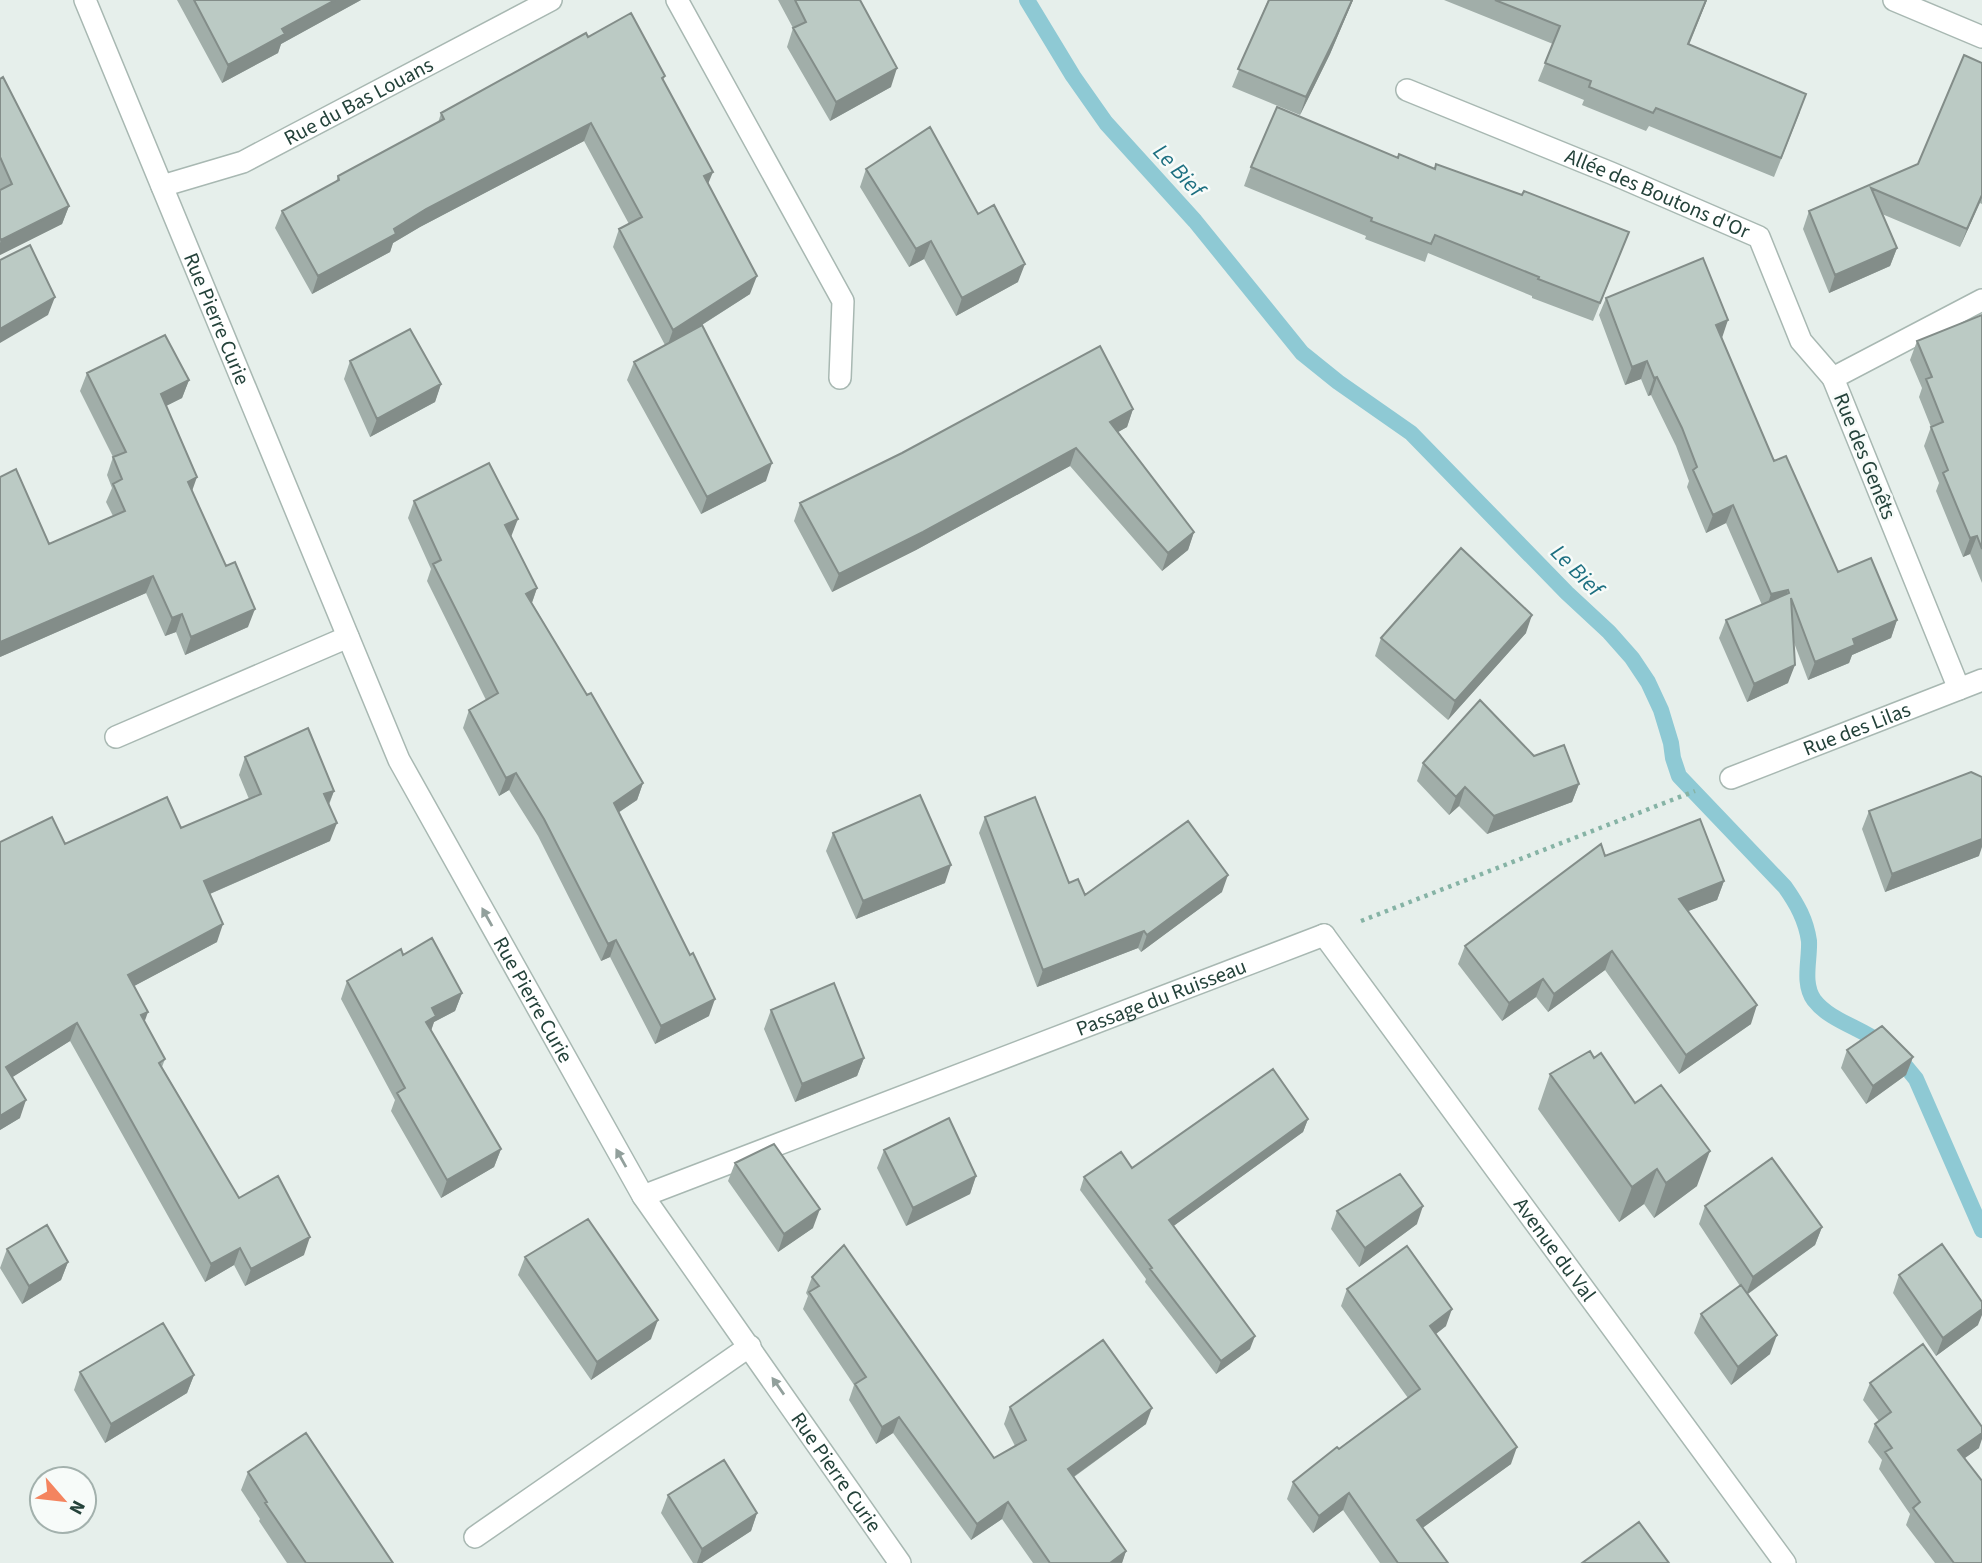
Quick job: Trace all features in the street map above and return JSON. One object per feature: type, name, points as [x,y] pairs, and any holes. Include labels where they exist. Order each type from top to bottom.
[{"type":"street","name":"Rue Pierre Curie","points":[[85,0],[399,760],[643,1196],[900,1563]]},
{"type":"street","name":"Rue du Bas Louans","points":[[162,186],[243,162],[551,0]]},
{"type":"street","points":[[677,0],[843,301],[840,378]]},
{"type":"street","points":[[1894,0],[1982,37]]},
{"type":"street","name":"Allée des Boutons d'Or","points":[[1407,90],[1759,237],[1801,341],[1833,378]]},
{"type":"street","name":"Rue des Genêts","points":[[1959,689],[1833,378],[1982,300]]},
{"type":"street","points":[[116,737],[348,637]]},
{"type":"street","name":"Rue des Lilas","points":[[1731,778],[1982,680]]},
{"type":"street","name":"Passage du Ruisseau","points":[[643,1196],[1324,935]]},
{"type":"street","name":"Avenue du Val","points":[[1324,935],[1785,1563]]},
{"type":"street","points":[[475,1537],[750,1346]]},
{"type":"path","points":[[1324,935],[1677,797]]},
{"type":"building","points":[[194,0],[335,0],[282,29],[285,34],[228,65]]},
{"type":"building","points":[[795,0],[860,0],[897,68],[836,102],[793,28],[806,22]]},
{"type":"building","points":[[1269,0],[1352,0],[1306,97],[1238,69]]},
{"type":"building","points":[[1495,0],[1706,0],[1688,44],[1806,94],[1781,158],[1656,108],[1653,113],[1589,87],[1591,81],[1545,63],[1560,26]]},
{"type":"building","points":[[631,13],[665,76],[662,78],[713,172],[704,176],[757,276],[673,330],[619,229],[642,217],[591,123],[426,209],[394,229],[396,234],[318,276],[282,211],[339,180],[338,176],[444,119],[441,113],[586,33],[588,37]]},
{"type":"building","points":[[1964,55],[1982,63],[1982,195],[1967,229],[1871,188],[1897,248],[1835,275],[1809,211],[1918,164]]},
{"type":"building","points":[[3,77],[69,206],[1,240],[0,190],[12,184],[0,157],[0,79]]},
{"type":"building","points":[[1277,107],[1398,158],[1399,154],[1435,169],[1436,164],[1522,195],[1524,191],[1629,232],[1600,303],[1435,235],[1431,244],[1371,221],[1372,218],[1251,167]]},
{"type":"building","points":[[930,127],[978,214],[994,205],[1025,264],[962,298],[931,241],[916,249],[866,169]]},
{"type":"building","points":[[30,245],[55,297],[0,329],[0,260]]},
{"type":"building","points":[[1703,258],[1728,320],[1716,325],[1774,461],[1786,456],[1838,572],[1871,558],[1897,620],[1853,639],[1855,645],[1815,662],[1791,598],[1795,665],[1754,684],[1726,620],[1789,593],[1788,590],[1771,594],[1733,505],[1713,515],[1693,470],[1697,467],[1682,428],[1657,377],[1654,378],[1647,361],[1632,367],[1606,298]]},
{"type":"building","points":[[1982,315],[1982,549],[1977,536],[1970,538],[1943,473],[1948,470],[1931,427],[1943,422],[1926,379],[1932,377],[1917,341]]},
{"type":"building","points":[[702,325],[772,463],[707,497],[634,362]]},
{"type":"building","points":[[410,329],[441,384],[377,419],[350,361]]},
{"type":"building","points":[[165,335],[189,380],[161,394],[197,477],[188,482],[226,566],[235,562],[255,609],[191,637],[182,614],[172,618],[153,576],[0,642],[0,477],[16,469],[49,544],[125,511],[113,484],[122,479],[113,457],[126,452],[87,373]]},
{"type":"building","points":[[1100,346],[1133,409],[1110,422],[1194,532],[1168,553],[1076,448],[923,532],[839,574],[800,503],[902,453]]},
{"type":"building","points":[[489,463],[518,519],[505,525],[537,588],[526,594],[587,695],[591,693],[643,783],[614,803],[715,999],[661,1026],[616,940],[608,944],[544,819],[516,773],[506,778],[469,710],[498,693],[433,564],[441,560],[414,501]]},
{"type":"building","points":[[1461,548],[1532,615],[1455,701],[1381,638]]},
{"type":"building","points":[[1480,700],[1534,756],[1564,745],[1579,784],[1494,816],[1465,787],[1456,797],[1423,763]]},
{"type":"building","points":[[308,728],[334,791],[324,794],[337,823],[204,881],[223,924],[128,975],[148,1012],[141,1015],[165,1059],[159,1063],[239,1198],[278,1176],[310,1237],[251,1269],[240,1248],[211,1264],[77,1023],[6,1067],[26,1100],[0,1116],[0,842],[52,817],[65,844],[167,797],[181,828],[261,794],[245,757]]},
{"type":"building","points":[[1971,772],[1982,777],[1982,839],[1892,874],[1869,811]]},
{"type":"building","points":[[920,795],[951,865],[863,901],[833,833]]},
{"type":"building","points":[[1035,797],[1069,883],[1078,879],[1085,895],[1188,821],[1228,875],[1147,935],[1144,931],[1043,970],[985,817]]},
{"type":"building","points":[[1700,819],[1724,881],[1679,899],[1757,1005],[1686,1055],[1612,951],[1554,994],[1543,979],[1509,1003],[1465,946],[1601,844],[1605,856]]},
{"type":"building","points":[[432,938],[462,993],[432,1008],[436,1016],[426,1022],[501,1149],[447,1180],[397,1093],[405,1088],[347,981],[401,949],[403,955]]},
{"type":"building","points":[[834,983],[864,1058],[802,1084],[771,1010]]},
{"type":"building","points":[[1882,1026],[1913,1057],[1873,1086],[1847,1050]]},
{"type":"building","points":[[1590,1051],[1594,1058],[1601,1053],[1635,1103],[1661,1085],[1710,1151],[1666,1183],[1657,1169],[1632,1187],[1550,1074]]},
{"type":"building","points":[[1273,1069],[1308,1119],[1169,1220],[1255,1336],[1221,1361],[1084,1177],[1121,1152],[1132,1168]]},
{"type":"building","points":[[949,1118],[976,1176],[913,1208],[884,1150]]},
{"type":"building","points":[[774,1144],[820,1209],[784,1234],[735,1163]]},
{"type":"building","points":[[1772,1158],[1822,1227],[1753,1277],[1705,1206]]},
{"type":"building","points":[[1400,1174],[1423,1206],[1365,1248],[1337,1211]]},
{"type":"building","points":[[588,1219],[658,1320],[597,1362],[525,1257]]},
{"type":"building","points":[[47,1225],[68,1262],[29,1286],[7,1249]]},
{"type":"building","points":[[1942,1244],[1982,1302],[1982,1309],[1943,1338],[1899,1275]]},
{"type":"building","points":[[844,1245],[994,1458],[1026,1440],[1010,1407],[1103,1340],[1152,1408],[1068,1469],[1126,1551],[1110,1563],[1050,1563],[1008,1502],[977,1524],[899,1417],[882,1427],[855,1384],[866,1377],[809,1292],[819,1286],[812,1277]]},
{"type":"building","points":[[1407,1246],[1452,1309],[1430,1326],[1517,1447],[1417,1520],[1448,1563],[1398,1563],[1349,1493],[1319,1516],[1293,1482],[1337,1447],[1339,1449],[1420,1389],[1347,1289]]},
{"type":"building","points":[[1741,1285],[1777,1335],[1738,1367],[1701,1314]]},
{"type":"building","points":[[163,1323],[194,1375],[111,1424],[80,1372]]},
{"type":"building","points":[[1923,1344],[1982,1427],[1982,1433],[1958,1450],[1982,1481],[1982,1563],[1954,1563],[1913,1508],[1920,1502],[1885,1452],[1892,1448],[1875,1424],[1891,1412],[1870,1383]]},
{"type":"building","points":[[306,1433],[393,1563],[306,1563],[265,1503],[267,1502],[248,1472]]},
{"type":"building","points":[[724,1460],[757,1513],[702,1549],[668,1495]]},
{"type":"building","points":[[1639,1522],[1669,1563],[1582,1563]]},
{"type":"waterway","name":"Le Bief","points":[[1027,0],[1073,76],[1106,123],[1195,221],[1302,353],[1411,433],[1632,658],[1648,682],[1661,710],[1679,776],[1785,887],[1797,906],[1809,941],[1807,979],[1814,1000],[1837,1019],[1882,1044],[1916,1079],[1982,1230]]}]
